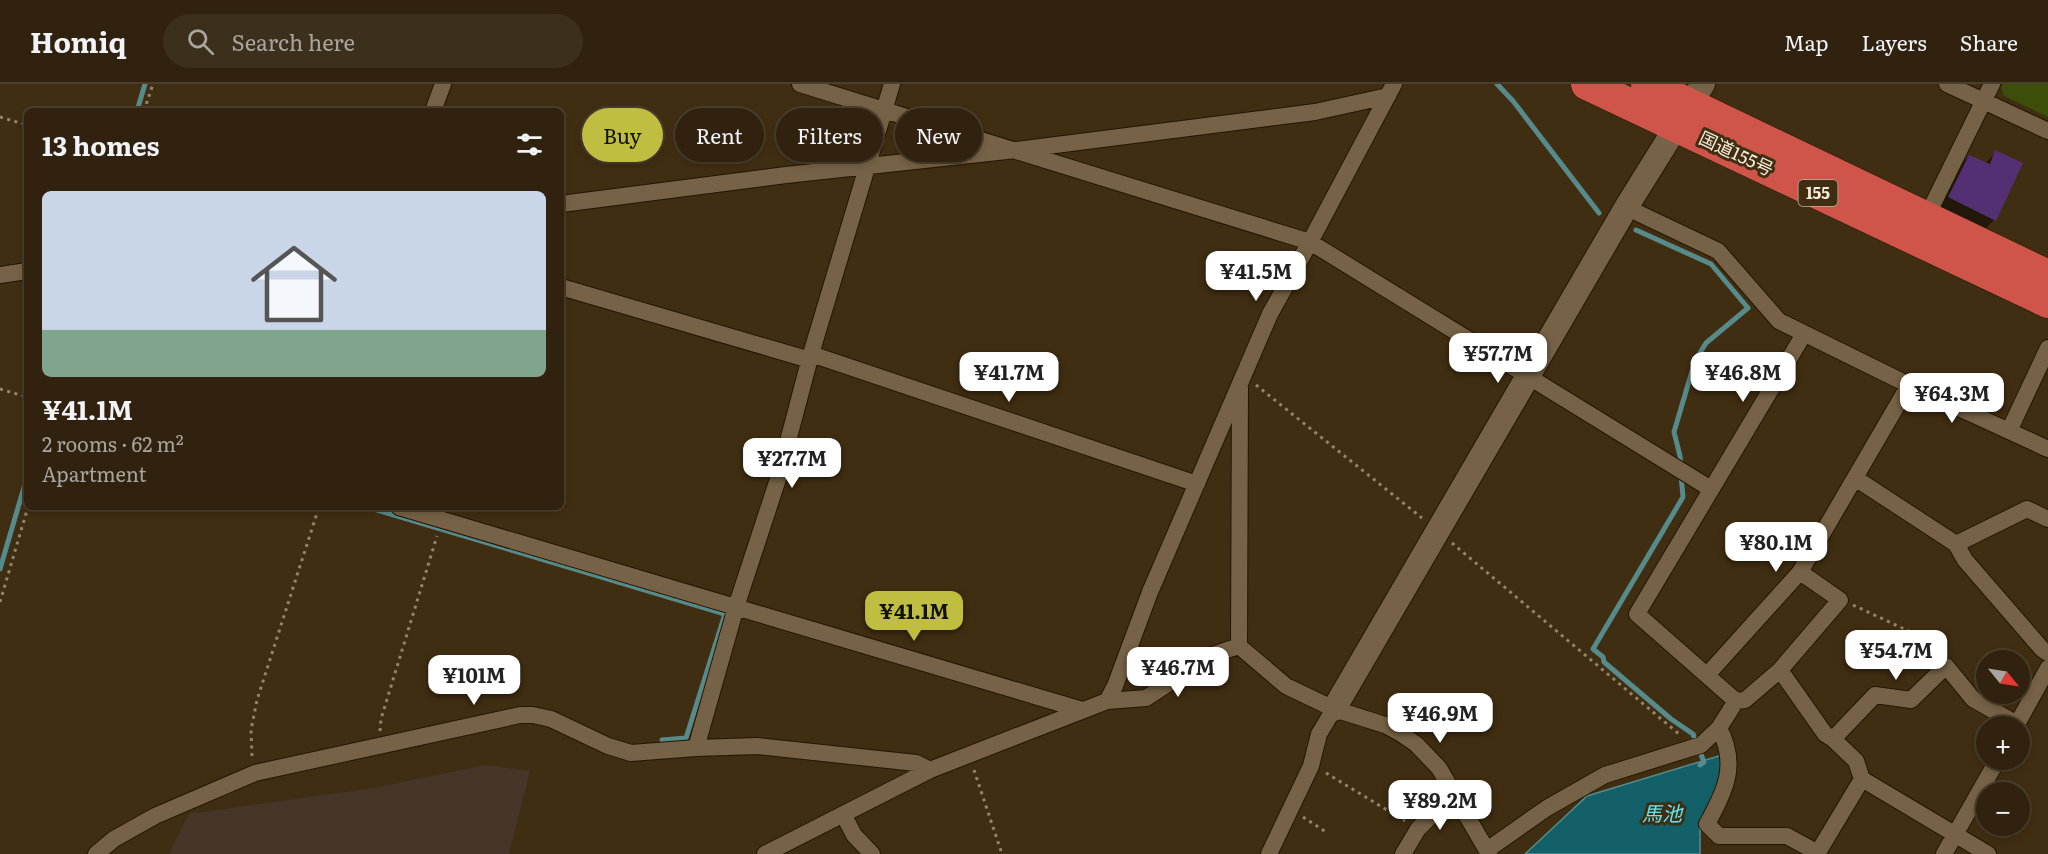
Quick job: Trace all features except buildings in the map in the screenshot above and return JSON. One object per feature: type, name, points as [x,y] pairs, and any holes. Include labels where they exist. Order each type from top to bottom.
[{"type":"highway","name":"国道155号","points":[[1587,84],[1690,105],[2048,302]]},
{"type":"highway","name":"国道155号","points":[[1647,84],[2048,276]]},
{"type":"street","points":[[435,108],[442,84]]},
{"type":"street","points":[[800,84],[1310,242],[1711,489]]},
{"type":"street","points":[[696,748],[736,607],[778,479],[810,357],[892,84]]},
{"type":"street","points":[[1947,84],[2048,131]]},
{"type":"street","points":[[1926,218],[1992,84]]},
{"type":"street","points":[[564,204],[1315,112],[1391,90]]},
{"type":"street","points":[[1107,700],[1115,686],[1150,592],[1270,314],[1391,90]]},
{"type":"street","points":[[1269,854],[1311,765],[1319,734],[1527,375],[1690,105]]},
{"type":"street","points":[[1627,206],[1718,251],[1779,321],[1909,385],[2048,449]]},
{"type":"street","points":[[0,275],[24,271]]},
{"type":"street","points":[[564,288],[810,357],[1197,484]]},
{"type":"street","points":[[1800,572],[1840,600],[1780,670],[1745,700],[1736,701],[1637,614],[1804,334]]},
{"type":"street","points":[[2009,431],[2048,348]]},
{"type":"street","points":[[1239,646],[1241,378]]},
{"type":"street","points":[[1707,675],[1800,572],[1909,385]]},
{"type":"street","points":[[1855,478],[1956,544],[1965,560],[2042,649],[2048,652]]},
{"type":"street","points":[[1956,544],[2027,509],[2048,519]]},
{"type":"street","points":[[410,510],[1082,710]]},
{"type":"street","points":[[765,854],[930,770],[1107,700],[1146,698],[1212,656],[1239,646]]},
{"type":"street","points":[[1239,646],[1286,686],[1334,709],[1385,725],[1416,744],[1439,768],[1488,852],[1547,808],[1605,775],[1701,745],[1719,728],[1736,701]]},
{"type":"street","points":[[1833,739],[1875,695],[1911,700],[1946,666],[1973,699],[2002,716]]},
{"type":"street","points":[[2022,716],[2048,668]]},
{"type":"street","points":[[1780,670],[1825,734],[1856,761],[1862,779],[1988,854]]},
{"type":"street","points":[[96,854],[114,839],[146,821],[255,773],[520,715],[551,719],[609,746],[631,753],[758,746],[916,763],[930,770]]},
{"type":"street","points":[[1719,728],[1729,754],[1727,777],[1720,800],[1707,824],[1719,836],[1787,836],[1818,853],[1862,779]]},
{"type":"street","points":[[1944,854],[1992,770]]},
{"type":"street","points":[[1404,854],[1418,829],[1455,792]]},
{"type":"street","points":[[843,814],[854,835],[872,854]]},
{"type":"path","points":[[145,108],[153,84]]},
{"type":"path","points":[[0,117],[24,124]]},
{"type":"path","points":[[1241,378],[1437,530],[1689,742],[1691,748]]},
{"type":"path","points":[[0,389],[24,396]]},
{"type":"path","points":[[0,602],[27,510]]},
{"type":"path","points":[[255,773],[251,730],[257,700],[318,510]]},
{"type":"path","points":[[386,743],[380,731],[381,719],[442,519]]},
{"type":"path","points":[[1840,600],[1915,634],[1946,666]]},
{"type":"path","points":[[969,755],[1002,854]]},
{"type":"path","points":[[1311,765],[1418,829]]},
{"type":"path","points":[[1289,811],[1307,819],[1326,832]]},
{"type":"shaded area","points":[[486,765],[530,771],[509,854],[169,854],[189,814],[374,788]]},
{"type":"green space","points":[[2003,84],[2048,84],[2048,117],[2004,96],[2001,87]]},
{"type":"water","name":"馬池","points":[[1722,755],[1722,780],[1700,827],[1700,854],[1525,854],[1587,796]]},
{"type":"waterway","points":[[138,108],[145,84]]},
{"type":"waterway","points":[[1497,84],[1513,101],[1599,213]]},
{"type":"waterway","points":[[1636,230],[1711,264],[1748,308],[1706,343],[1695,361],[1674,432],[1681,466]]},
{"type":"waterway","points":[[1681,475],[1683,497],[1593,649],[1603,657],[1604,662],[1671,719],[1693,734],[1704,762],[1700,765]]},
{"type":"waterway","points":[[0,569],[24,487]]},
{"type":"waterway","points":[[377,510],[725,614],[686,738],[662,740]]}]
